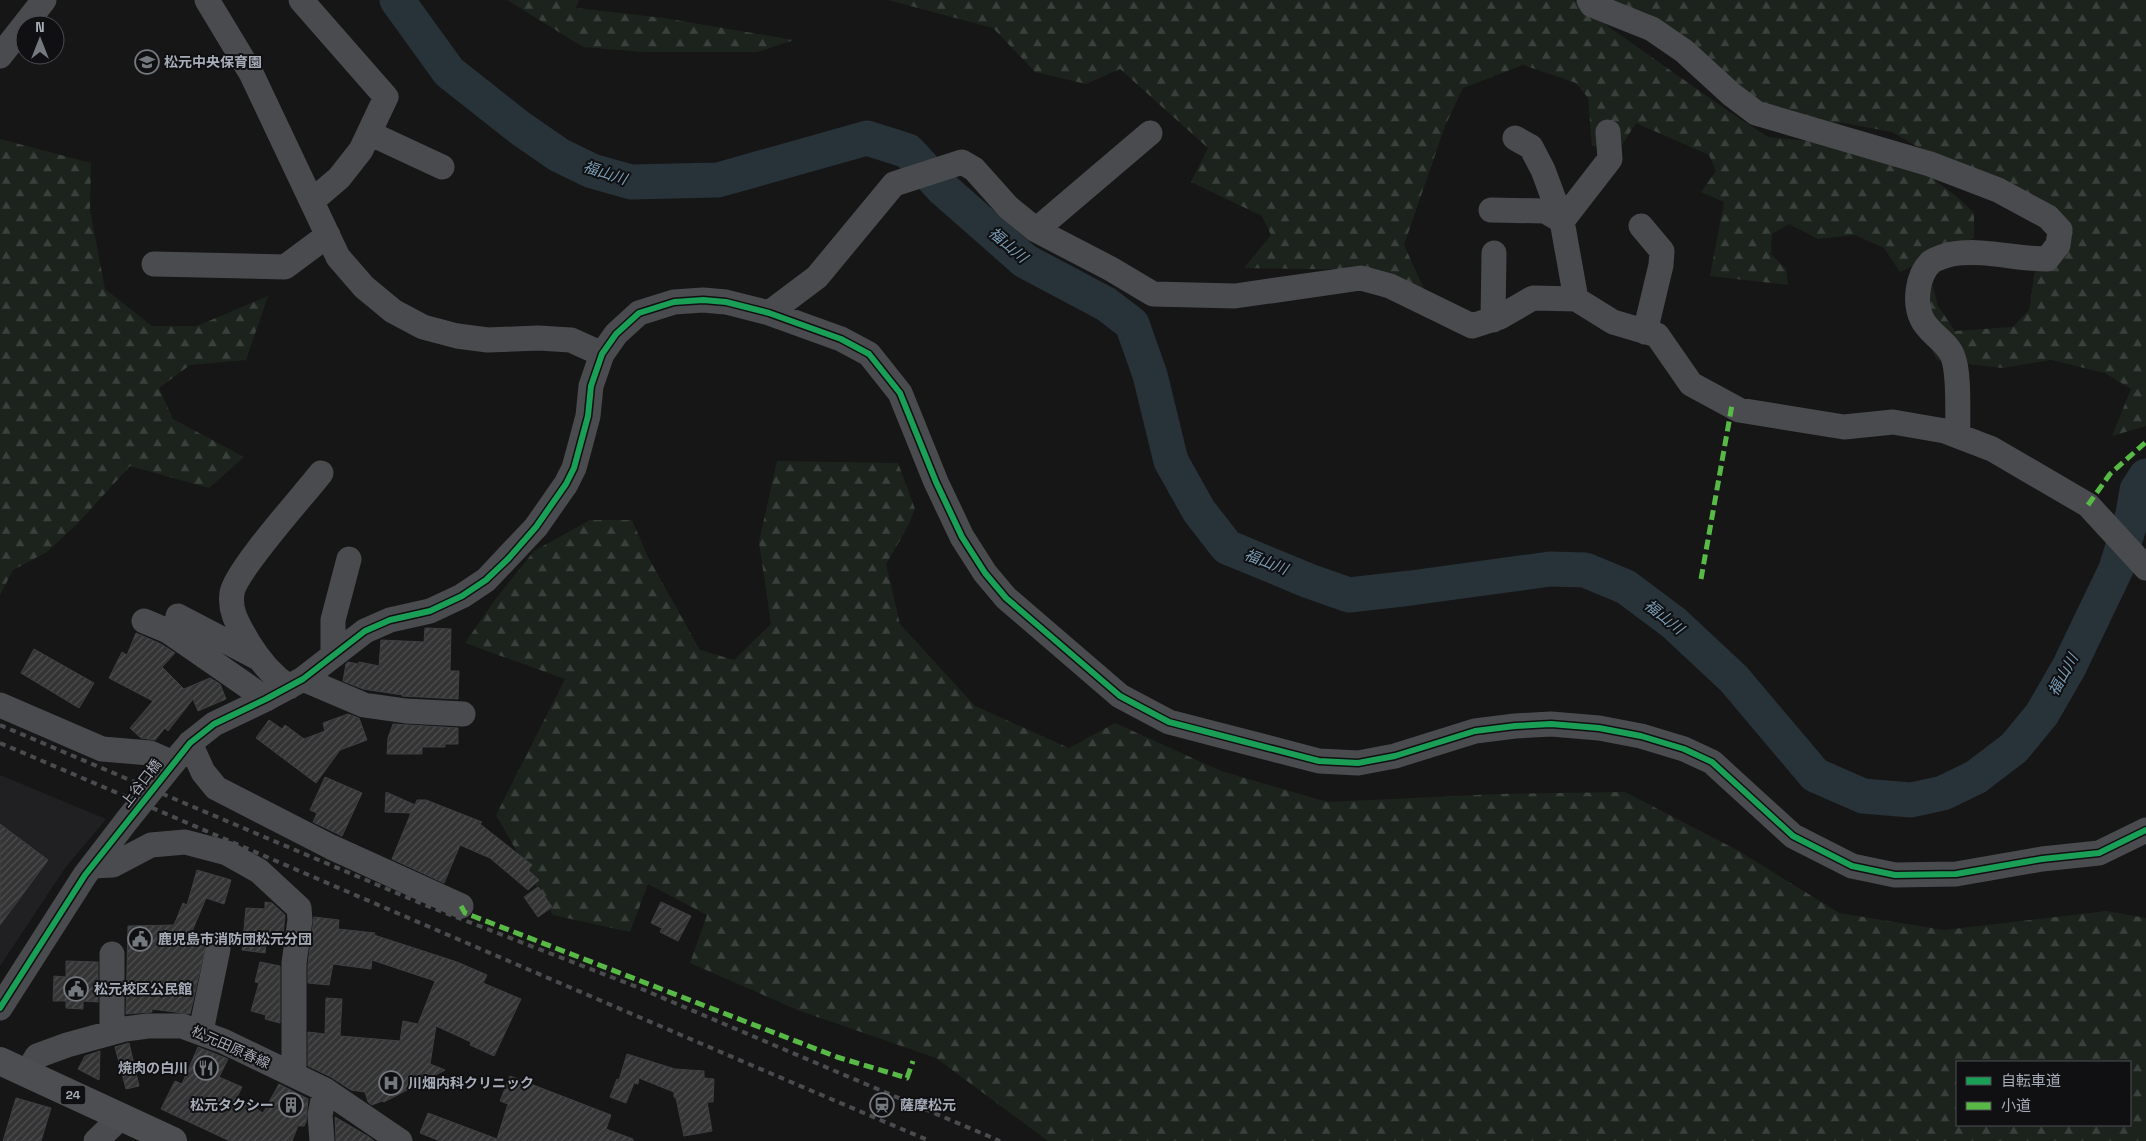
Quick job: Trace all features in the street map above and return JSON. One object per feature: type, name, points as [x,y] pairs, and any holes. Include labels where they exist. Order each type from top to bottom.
[{"type":"main road","name":"24","points":[[0,1061],[173,1141]]},
{"type":"street","points":[[0,56],[44,0]]},
{"type":"street","points":[[207,0],[251,73],[338,257],[364,287],[393,311],[423,328],[457,336],[488,340],[571,340],[602,354]]},
{"type":"street","points":[[300,0],[386,96],[361,150],[339,178],[312,201]]},
{"type":"street","points":[[1589,0],[1592,5],[1652,29],[1684,51],[1731,94],[1756,113],[1930,164],[1998,190],[2048,217],[2060,230],[2058,246],[2047,259],[2030,259],[1990,252],[1952,254],[1932,262],[1921,278],[1917,298],[1922,320],[1953,356],[1956,372],[1958,436]]},
{"type":"street","points":[[1562,221],[1610,159],[1608,132]]},
{"type":"street","points":[[369,133],[442,167]]},
{"type":"street","points":[[1036,230],[1150,133]]},
{"type":"street","points":[[1515,138],[1531,147],[1543,170],[1562,221],[1576,298]]},
{"type":"street","points":[[769,313],[817,277],[894,184],[962,162],[974,169],[1008,207],[1036,230],[1111,269],[1153,294],[1235,296],[1361,278],[1390,286],[1472,326],[1493,320],[1533,298],[1576,298],[1613,322],[1657,335],[1692,384],[1739,410],[1844,427],[1893,422],[1945,431],[1992,449],[2080,499],[2144,566]]},
{"type":"street","points":[[1491,210],[1545,210],[1562,221]]},
{"type":"street","points":[[1641,226],[1662,251],[1661,265],[1645,332]]},
{"type":"street","points":[[154,264],[285,267],[328,235]]},
{"type":"street","points":[[1493,320],[1494,253]]},
{"type":"street","name":"上谷口橋","points":[[0,1008],[92,866],[190,743],[214,724],[296,683],[365,631],[390,620],[430,611],[462,596],[486,580],[508,559],[536,527],[566,484],[574,468],[588,416],[591,386],[602,354],[616,334],[639,314],[674,302],[702,300],[726,302],[769,313],[841,339],[869,354],[886,372],[900,393],[940,490],[962,537],[985,573],[1006,598],[1120,696],[1169,722],[1319,761],[1358,763],[1395,756],[1474,731],[1515,726],[1551,724],[1599,728],[1641,736],[1684,749],[1712,762],[1793,836],[1852,866],[1894,875],[1956,874],[2099,853],[2146,830]]},
{"type":"street","points":[[321,473],[242,571],[232,592],[233,616],[258,658],[276,678],[364,705],[406,711],[463,714]]},
{"type":"street","points":[[333,654],[333,620],[349,559]]},
{"type":"street","points":[[178,616],[258,658]]},
{"type":"street","points":[[144,621],[168,631],[266,699]]},
{"type":"street","points":[[0,705],[102,749],[150,753],[173,763]]},
{"type":"street","points":[[190,743],[203,772],[216,788],[331,847],[461,906]]},
{"type":"street","points":[[92,866],[113,865],[152,845],[186,842],[227,853],[259,871],[299,908],[300,920],[294,963],[294,1075]]},
{"type":"street","points":[[201,1031],[218,949]]},
{"type":"street","points":[[112,954],[112,1032]]},
{"type":"street","name":"松元田原春線","points":[[26,1074],[37,1056],[112,1032],[148,1026],[182,1026],[201,1031],[325,1090],[400,1141]]},
{"type":"street","points":[[322,1141],[320,1115],[325,1090]]},
{"type":"street","points":[[96,1141],[121,1117]]},
{"type":"shaded area","points":[[0,775],[106,819],[65,868],[0,966]]},
{"type":"green space","points":[[507,0],[579,0],[576,8],[664,18],[794,40],[757,52],[644,52],[583,47]]},
{"type":"green space","points":[[888,0],[1574,0],[1585,10],[1728,111],[1768,137],[1817,142],[1913,164],[1956,196],[1974,213],[1974,238],[1900,272],[1884,248],[1855,235],[1818,239],[1789,224],[1772,234],[1771,254],[1786,269],[1788,285],[1710,276],[1724,202],[1701,192],[1716,171],[1709,155],[1636,123],[1620,148],[1592,146],[1588,98],[1576,83],[1523,65],[1463,88],[1445,126],[1404,245],[1430,302],[1381,270],[1244,268],[1271,235],[1262,216],[1191,182],[1208,148],[1120,69],[1086,84],[1035,72],[993,28]]},
{"type":"green space","points":[[1611,0],[2146,0],[2146,426],[2112,436],[2131,389],[2105,373],[2051,360],[2002,368],[1937,360],[1909,304],[1928,268],[1938,306],[1955,331],[2013,327],[2029,310],[2036,263],[2055,226],[1892,132],[1843,123],[1802,120],[1759,103]]},
{"type":"green space","points":[[0,139],[91,163],[90,210],[105,289],[152,326],[197,326],[268,296],[246,360],[190,365],[159,388],[173,419],[244,457],[209,488],[130,466],[78,523],[47,552],[13,570],[0,595]]},
{"type":"green space","points":[[777,461],[898,463],[915,509],[907,528],[886,564],[900,624],[975,706],[1069,748],[1115,723],[1221,771],[1327,802],[1498,794],[1625,792],[1737,850],[1839,913],[1944,930],[2106,911],[2146,918],[2146,1141],[1048,1141],[936,1058],[800,1011],[690,963],[707,915],[648,884],[630,932],[553,915],[496,815],[565,679],[465,643],[494,601],[534,551],[590,520],[632,520],[648,557],[700,650],[734,660],[771,624],[759,542]]},
{"type":"building","points":[[425,628],[451,629],[450,671],[459,671],[458,699],[402,696],[363,689],[343,681],[348,662],[379,666],[381,640],[424,642]]},
{"type":"building","points":[[136,633],[161,644],[175,653],[162,667],[184,689],[210,678],[220,684],[226,699],[198,711],[193,699],[168,731],[165,728],[155,740],[141,738],[130,728],[153,701],[109,678],[122,652],[127,655]]},
{"type":"building","points":[[34,649],[94,683],[79,708],[21,673]]},
{"type":"building","points":[[348,714],[359,718],[367,740],[340,750],[316,783],[256,738],[269,720],[282,729],[285,725],[304,739],[325,731],[323,723]]},
{"type":"building","points":[[393,724],[458,728],[458,744],[445,744],[445,747],[422,747],[422,754],[387,754],[388,738]]},
{"type":"building","points":[[325,777],[362,793],[342,836],[313,822],[317,813],[310,810]]},
{"type":"building","points":[[386,792],[415,805],[417,800],[426,800],[482,822],[480,824],[532,865],[528,870],[539,880],[528,890],[490,858],[460,845],[444,883],[392,859],[411,813],[385,812]]},
{"type":"building","points":[[0,824],[48,860],[0,925]]},
{"type":"building","points":[[197,870],[231,880],[224,904],[206,898],[190,936],[207,940],[190,1014],[152,1009],[152,1012],[126,1014],[128,926],[174,925],[183,903],[187,905]]},
{"type":"building","points":[[538,887],[552,907],[538,917],[524,897]]},
{"type":"building","points":[[265,902],[272,903],[285,915],[283,934],[267,934],[265,953],[242,950],[246,908],[265,909]]},
{"type":"building","points":[[661,902],[691,916],[678,941],[660,932],[662,928],[651,923]]},
{"type":"building","points":[[314,917],[339,920],[338,929],[375,933],[374,935],[457,962],[487,975],[483,983],[521,999],[494,1056],[470,1045],[471,1042],[436,1026],[430,1064],[445,1070],[384,1102],[372,1105],[368,1102],[365,1092],[351,1090],[331,1077],[308,1066],[308,1032],[325,1034],[326,998],[342,999],[340,1036],[400,1041],[403,1021],[418,1024],[435,981],[372,960],[371,969],[333,964],[329,985],[308,983],[308,964]]},
{"type":"building","name":"松元校区公民館","points":[[66,961],[98,962],[98,1002],[83,1001],[83,1009],[66,1008],[66,1001],[53,1001],[54,976],[66,977]]},
{"type":"building","points":[[260,962],[280,966],[280,1023],[265,1019],[266,1015],[251,1011],[259,983],[255,982]]},
{"type":"building","points":[[129,1043],[139,1086],[126,1089],[115,1047]]},
{"type":"building","points":[[198,1047],[228,1059],[219,1077],[242,1087],[237,1097],[263,1113],[279,1084],[308,1099],[306,1122],[304,1126],[298,1126],[292,1141],[230,1141],[161,1109],[175,1081],[182,1084]]},
{"type":"building","points":[[100,1051],[99,1080],[78,1069],[85,1056]]},
{"type":"building","points":[[627,1054],[675,1069],[704,1071],[704,1078],[714,1079],[713,1102],[707,1102],[712,1131],[684,1136],[674,1092],[639,1078],[638,1084],[634,1083],[626,1103],[610,1097],[617,1079],[619,1080]]},
{"type":"building","points":[[510,1076],[611,1115],[606,1129],[633,1139],[633,1141],[440,1141],[420,1133],[428,1113],[497,1139],[508,1104],[500,1101]]},
{"type":"building","points":[[16,1098],[51,1108],[41,1141],[3,1141]]},
{"type":"building","points":[[335,1117],[369,1137],[374,1141],[336,1141]]},
{"type":"waterway","name":"福山川","points":[[397,0],[449,72],[520,128],[559,155],[592,171],[631,182],[718,180],[867,138],[908,151],[942,188],[1025,261],[1106,304],[1132,324],[1150,375],[1171,461],[1199,511],[1227,547],[1309,581],[1349,595],[1550,569],[1585,570],[1626,587],[1674,623],[1734,679],[1815,775],[1863,796],[1911,800],[1943,793],[1976,777],[2014,748],[2042,714],[2069,667],[2116,569],[2133,514],[2137,490],[2146,476]]},
{"type":"railway","points":[[0,725],[425,905],[637,987],[1000,1141]]},
{"type":"railway","points":[[0,743],[930,1141]]},
{"type":"marked path","points":[[1701,579],[1732,405]]},
{"type":"marked path","points":[[2088,505],[2110,474],[2146,442]]},
{"type":"marked path","points":[[461,906],[465,913],[837,1057],[907,1078],[913,1061]]},
{"type":"cycle path","points":[[0,1008],[85,875],[190,743],[214,724],[303,679],[365,631],[390,620],[430,611],[462,596],[486,580],[508,559],[536,527],[566,484],[574,468],[588,416],[591,386],[602,354],[616,334],[639,313],[674,302],[703,300],[726,302],[769,313],[841,339],[869,354],[900,393],[936,482],[962,537],[985,573],[1006,598],[1120,696],[1169,722],[1319,761],[1358,763],[1395,756],[1475,731],[1515,726],[1551,724],[1599,728],[1641,736],[1684,749],[1712,762],[1793,836],[1852,866],[1895,875],[1956,874],[2042,859],[2099,853],[2146,830]]},
{"type":"place","name":"松元中央保育園","points":[[147,62]]},
{"type":"place","name":"鹿児島市消防団松元分団","points":[[140,939]]},
{"type":"place","name":"松元校区公民館","points":[[76,989]]},
{"type":"place","name":"焼肉の白川","points":[[206,1068]]},
{"type":"place","name":"川畑内科クリニック","points":[[391,1083]]},
{"type":"place","name":"松元タクシー","points":[[291,1105]]},
{"type":"place","name":"薩摩松元","points":[[882,1105]]}]
